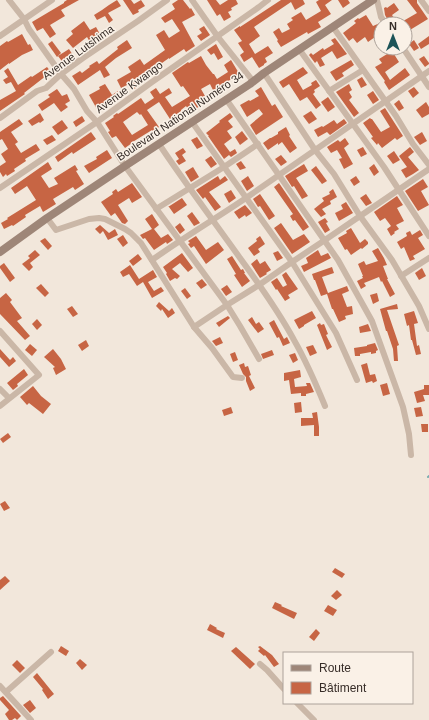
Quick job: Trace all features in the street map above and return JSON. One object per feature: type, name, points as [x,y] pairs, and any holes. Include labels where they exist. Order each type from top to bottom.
[{"type":"main road","name":"Boulevard National Numéro 34","points":[[0,252],[47,218],[373,0]]},
{"type":"street","points":[[9,0],[24,19],[29,29],[61,74],[74,89],[87,111],[97,122],[124,166],[227,305],[259,360]]},
{"type":"street","points":[[0,36],[52,0]]},
{"type":"street","name":"Avenue Lutshima","points":[[0,118],[37,91],[46,88],[61,74],[83,58],[167,0]]},
{"type":"street","points":[[192,0],[218,37],[253,81]]},
{"type":"street","name":"Avenue Kwango","points":[[0,188],[97,122],[268,0]]},
{"type":"street","points":[[377,0],[381,16]]},
{"type":"street","points":[[421,0],[429,11]]},
{"type":"street","points":[[333,27],[429,165]]},
{"type":"street","points":[[299,49],[399,190],[429,236]]},
{"type":"street","points":[[408,56],[429,87]]},
{"type":"street","points":[[329,91],[363,70]]},
{"type":"street","points":[[152,260],[246,198],[429,71]]},
{"type":"street","points":[[264,73],[315,150],[334,174],[360,216],[392,260],[419,306],[429,329]]},
{"type":"street","points":[[226,99],[338,260],[372,321],[403,407],[409,434],[411,456]]},
{"type":"street","points":[[192,122],[292,262],[336,333],[357,380]]},
{"type":"street","points":[[159,144],[259,285],[294,339],[326,406]]},
{"type":"street","points":[[156,209],[258,144]]},
{"type":"street","points":[[194,327],[259,285],[429,169]]},
{"type":"street","points":[[47,218],[56,230],[89,219],[99,218],[105,219],[131,233],[141,243],[194,327],[212,348],[233,378],[242,378]]},
{"type":"street","points":[[402,276],[429,258]]},
{"type":"street","points":[[0,331],[39,374],[0,406]]},
{"type":"street","points":[[0,389],[9,398]]},
{"type":"street","points":[[6,692],[51,652]]},
{"type":"street","points":[[260,664],[283,688]]},
{"type":"street","points":[[0,686],[31,720]]},
{"type":"street","points":[[298,704],[314,720]]},
{"type":"building","points":[[67,0],[79,0],[61,10],[65,16],[50,25],[56,34],[50,38],[43,28],[37,31],[32,22]]},
{"type":"building","points":[[117,0],[121,6],[108,13],[113,20],[109,23],[105,16],[97,20],[94,15]]},
{"type":"building","points":[[123,0],[131,0],[134,4],[141,0],[145,6],[133,15]]},
{"type":"building","points":[[178,0],[183,0],[190,9],[191,8],[195,15],[182,22],[195,46],[186,52],[184,49],[169,58],[148,73],[149,75],[137,83],[139,86],[134,89],[131,83],[121,88],[117,80],[131,72],[128,67],[140,59],[144,65],[165,50],[156,35],[164,30],[169,38],[180,31],[172,19],[165,23],[161,18],[175,9],[172,4]]},
{"type":"building","points":[[207,0],[216,0],[220,5],[228,0],[236,0],[238,4],[231,8],[232,10],[228,12],[231,17],[224,21],[220,14],[217,16]]},
{"type":"building","points":[[281,0],[303,0],[305,4],[295,10],[291,2],[254,27],[260,36],[249,44],[255,54],[268,46],[273,53],[265,58],[267,62],[259,68],[252,57],[244,62],[240,55],[244,52],[238,43],[242,41],[234,30]]},
{"type":"building","points":[[319,0],[332,0],[325,5],[331,14],[318,22],[321,27],[308,34],[307,32],[281,47],[273,32],[279,28],[282,33],[290,29],[287,24],[293,20],[291,18],[301,12],[306,20],[321,11],[316,2]]},
{"type":"building","points":[[338,0],[348,0],[350,3],[343,8]]},
{"type":"building","points":[[407,0],[417,0],[417,3],[428,19],[413,28],[412,16],[417,13]]},
{"type":"building","points":[[394,3],[399,10],[393,16],[386,16],[384,8],[387,8]]},
{"type":"building","points":[[366,15],[373,26],[373,38],[368,42],[365,37],[357,43],[353,38],[349,41],[343,33],[356,23],[354,21],[358,18],[359,19]]},
{"type":"building","points":[[84,21],[90,30],[96,27],[101,36],[90,42],[87,37],[73,48],[66,40],[73,34],[71,31]]},
{"type":"building","points":[[204,26],[210,35],[201,41],[197,36],[202,33],[199,29]]},
{"type":"building","points":[[22,34],[28,45],[30,44],[33,50],[22,55],[0,70],[0,46]]},
{"type":"building","points":[[429,36],[429,44],[421,49],[418,44]]},
{"type":"building","points":[[335,38],[347,54],[337,59],[332,51],[321,58],[325,65],[320,67],[317,61],[315,63],[309,55],[311,53],[313,55],[323,48],[324,50],[334,44],[331,40]]},
{"type":"building","points":[[127,40],[132,48],[105,67],[110,75],[104,78],[100,70],[78,85],[72,76],[80,71],[82,73],[97,61],[99,64]]},
{"type":"building","points":[[414,40],[419,48],[414,51],[413,50]]},
{"type":"building","points":[[52,41],[61,53],[57,57],[48,44]]},
{"type":"building","points":[[216,44],[223,57],[218,60],[214,53],[211,55],[207,50]]},
{"type":"building","points":[[69,49],[74,57],[64,64],[58,56]]},
{"type":"building","points":[[201,56],[217,79],[228,72],[224,65],[231,60],[240,75],[224,83],[227,87],[220,91],[218,88],[213,90],[210,84],[201,89],[207,102],[190,112],[186,106],[170,119],[159,102],[147,110],[159,127],[125,148],[116,136],[112,138],[105,123],[117,113],[118,114],[141,98],[145,104],[154,98],[150,92],[156,88],[160,94],[169,88],[172,93],[165,97],[172,107],[190,96],[183,86],[181,87],[172,73],[188,62],[189,63]],"holes":[[[137,112],[140,115],[141,114],[148,125],[132,135],[123,122]]]},
{"type":"building","points":[[384,56],[395,56],[399,62],[385,72],[390,80],[405,68],[410,75],[389,90],[384,82],[385,81],[375,67],[382,63],[379,59]]},
{"type":"building","points":[[424,56],[429,63],[425,67],[419,59]]},
{"type":"building","points":[[351,60],[354,65],[342,73],[344,76],[336,81],[330,72]]},
{"type":"building","points":[[47,67],[51,72],[24,93],[25,94],[0,111],[0,100],[16,91],[11,82],[6,84],[3,80],[8,77],[4,71],[8,68],[18,85]]},
{"type":"building","points":[[303,67],[308,73],[297,80],[303,90],[312,85],[311,83],[316,80],[320,86],[314,90],[315,92],[313,94],[321,105],[316,109],[307,97],[300,101],[289,84],[283,88],[279,82]]},
{"type":"building","points":[[362,77],[367,85],[361,88],[357,80]]},
{"type":"building","points":[[105,84],[112,95],[118,91],[122,97],[98,111],[89,95],[100,89],[99,87]]},
{"type":"building","points":[[349,84],[352,90],[349,92],[352,97],[349,100],[359,113],[354,117],[336,92]]},
{"type":"building","points":[[261,87],[272,106],[275,104],[283,117],[256,135],[250,125],[263,114],[259,109],[247,117],[240,105],[259,96],[255,91]]},
{"type":"building","points":[[414,87],[419,93],[413,98],[408,91]]},
{"type":"building","points":[[57,89],[62,96],[67,94],[70,101],[65,104],[68,107],[61,112],[54,103],[42,111],[38,105],[50,97],[48,95]]},
{"type":"building","points":[[373,91],[379,100],[373,104],[367,95]]},
{"type":"building","points":[[328,97],[335,107],[328,112],[321,102]]},
{"type":"building","points":[[399,100],[404,108],[399,111],[394,104]]},
{"type":"building","points":[[426,102],[429,107],[429,114],[422,118],[416,110]]},
{"type":"building","points":[[385,108],[403,136],[397,140],[395,138],[382,148],[371,138],[373,137],[363,123],[370,118],[372,119],[381,132],[390,127],[380,111]]},
{"type":"building","points":[[311,111],[317,119],[309,124],[303,116]]},
{"type":"building","points":[[40,113],[44,120],[32,126],[28,121]]},
{"type":"building","points":[[230,113],[233,117],[228,121],[233,127],[227,131],[232,138],[224,144],[230,152],[235,149],[237,153],[231,157],[229,155],[224,159],[206,133]]},
{"type":"building","points":[[82,116],[85,121],[76,127],[73,122]]},
{"type":"building","points":[[19,119],[23,124],[11,132],[18,142],[15,144],[21,153],[36,144],[40,150],[25,159],[26,161],[14,169],[15,171],[7,176],[6,174],[3,177],[0,172],[0,166],[6,162],[1,154],[8,149],[2,139],[0,140],[0,132]]},
{"type":"building","points":[[344,119],[347,123],[330,135],[327,132],[318,137],[314,130],[322,126],[323,127],[334,120],[337,124]]},
{"type":"building","points":[[62,120],[68,128],[58,135],[52,127]]},
{"type":"building","points":[[286,127],[290,135],[289,136],[297,148],[290,153],[282,142],[268,150],[263,143]]},
{"type":"building","points":[[242,131],[248,139],[240,145],[235,137]]},
{"type":"building","points":[[91,132],[96,139],[73,154],[72,152],[58,162],[55,157]]},
{"type":"building","points":[[422,132],[427,141],[420,145],[414,137]]},
{"type":"building","points":[[52,135],[56,140],[47,145],[43,140]]},
{"type":"building","points":[[197,137],[203,146],[197,149],[191,140]]},
{"type":"building","points":[[345,138],[349,144],[344,148],[353,164],[344,169],[339,159],[342,158],[337,150],[331,153],[327,147],[338,140],[340,142]]},
{"type":"building","points":[[363,147],[367,154],[361,157],[357,150]]},
{"type":"building","points":[[410,147],[414,152],[408,157],[419,170],[406,178],[401,170],[407,167],[399,156]]},
{"type":"building","points":[[183,148],[186,152],[182,155],[186,161],[179,165],[176,161],[179,159],[175,153]]},
{"type":"building","points":[[107,150],[112,158],[89,173],[84,166],[97,159],[96,157]]},
{"type":"building","points":[[394,151],[400,160],[393,164],[387,156]]},
{"type":"building","points":[[281,155],[287,162],[281,166],[275,159]]},
{"type":"building","points":[[211,156],[217,164],[211,168],[205,160]]},
{"type":"building","points":[[241,161],[246,168],[240,170],[236,164]]},
{"type":"building","points":[[48,162],[52,169],[41,176],[49,188],[58,184],[54,178],[75,165],[78,170],[76,171],[84,184],[75,190],[73,187],[53,199],[56,204],[43,212],[40,206],[25,215],[26,217],[13,226],[12,225],[4,229],[1,223],[36,200],[27,186],[15,194],[11,188]]},
{"type":"building","points":[[304,164],[308,171],[296,178],[308,196],[302,199],[294,186],[292,187],[285,176]]},
{"type":"building","points":[[374,164],[379,172],[374,176],[369,168]]},
{"type":"building","points":[[316,166],[327,181],[322,184],[311,170]]},
{"type":"building","points":[[193,167],[199,177],[191,182],[185,172]]},
{"type":"building","points":[[218,176],[220,180],[225,176],[228,180],[209,192],[221,207],[215,211],[205,197],[203,199],[196,190]]},
{"type":"building","points":[[248,176],[254,186],[247,191],[241,181]]},
{"type":"building","points":[[356,176],[360,182],[354,186],[350,180]]},
{"type":"building","points":[[423,179],[428,187],[421,191],[429,205],[418,211],[405,191]]},
{"type":"building","points":[[132,183],[142,197],[132,203],[129,198],[118,205],[128,221],[125,224],[122,223],[115,213],[111,216],[101,202],[113,194],[112,192],[116,189],[118,192]]},
{"type":"building","points":[[279,183],[309,227],[303,231],[295,220],[293,221],[290,216],[293,214],[274,187]]},
{"type":"building","points":[[333,189],[337,197],[330,201],[331,204],[322,209],[326,214],[321,217],[314,209],[324,201],[322,198],[330,194],[329,192]]},
{"type":"building","points":[[231,190],[236,198],[229,203],[224,194]]},
{"type":"building","points":[[260,194],[275,216],[269,220],[260,206],[258,207],[253,199]]},
{"type":"building","points":[[366,194],[372,203],[366,206],[360,198]]},
{"type":"building","points":[[397,196],[403,205],[397,208],[404,221],[396,225],[399,229],[391,236],[387,229],[391,226],[385,218],[380,221],[374,212]]},
{"type":"building","points":[[182,198],[187,205],[174,214],[168,207]]},
{"type":"building","points":[[346,202],[353,213],[339,221],[335,213],[343,209],[341,205]]},
{"type":"building","points":[[245,205],[252,213],[239,219],[234,212]]},
{"type":"building","points":[[192,212],[200,223],[194,226],[187,216]]},
{"type":"building","points":[[152,214],[159,225],[154,229],[161,238],[168,234],[173,240],[167,244],[166,242],[154,250],[145,238],[143,239],[140,235],[152,229],[145,219]]},
{"type":"building","points":[[325,218],[328,222],[326,223],[330,230],[325,233],[318,222]]},
{"type":"building","points":[[180,223],[185,230],[180,234],[175,227]]},
{"type":"building","points":[[281,223],[293,240],[304,234],[310,242],[292,254],[274,228]]},
{"type":"building","points":[[100,225],[109,233],[115,229],[118,235],[108,240],[103,231],[100,234],[95,229]]},
{"type":"building","points":[[351,228],[360,243],[365,239],[368,244],[351,255],[347,249],[345,250],[338,238],[347,233],[346,231]]},
{"type":"building","points":[[420,230],[423,235],[418,238],[425,249],[413,256],[415,259],[410,261],[404,247],[401,249],[397,242],[407,236],[406,233],[410,231],[412,235]]},
{"type":"building","points":[[123,235],[128,243],[123,247],[117,239]]},
{"type":"building","points":[[196,236],[206,250],[218,242],[224,250],[206,264],[194,246],[191,248],[188,244],[190,243],[188,241]]},
{"type":"building","points":[[260,236],[265,244],[258,249],[260,252],[254,256],[248,248],[257,241],[256,239]]},
{"type":"building","points":[[45,238],[52,246],[48,250],[40,241]]},
{"type":"building","points":[[378,248],[387,265],[383,266],[387,279],[395,294],[390,297],[379,277],[364,283],[366,286],[361,289],[357,281],[363,278],[358,264],[364,261],[366,265],[378,261],[372,251]]},
{"type":"building","points":[[35,250],[40,255],[30,263],[33,267],[29,271],[22,264],[30,258],[28,256]]},
{"type":"building","points":[[318,250],[321,256],[328,253],[331,258],[304,272],[301,266],[308,263],[306,258]]},
{"type":"building","points":[[278,251],[283,258],[277,261],[273,253]]},
{"type":"building","points":[[182,253],[193,268],[188,272],[180,263],[172,269],[180,276],[177,279],[175,278],[170,281],[163,267]]},
{"type":"building","points":[[138,254],[142,259],[133,266],[129,261]]},
{"type":"building","points":[[232,256],[241,270],[243,269],[250,281],[242,287],[234,275],[236,274],[227,259]]},
{"type":"building","points":[[257,259],[260,264],[265,261],[271,270],[260,278],[251,264]]},
{"type":"building","points":[[4,263],[15,278],[10,282],[0,268],[0,266]]},
{"type":"building","points":[[130,265],[139,279],[153,270],[157,277],[148,282],[154,291],[161,287],[164,291],[152,298],[143,282],[137,286],[129,274],[123,277],[120,272]]},
{"type":"building","points":[[332,267],[334,273],[322,277],[328,293],[347,286],[349,291],[342,294],[347,307],[352,306],[353,314],[345,316],[346,319],[339,322],[332,309],[327,294],[321,296],[312,274]]},
{"type":"building","points":[[422,268],[426,276],[419,280],[415,273]]},
{"type":"building","points":[[286,272],[298,289],[288,295],[290,298],[285,301],[271,282],[277,278],[283,287],[287,285],[282,275]]},
{"type":"building","points":[[202,279],[207,285],[201,289],[196,283]]},
{"type":"building","points":[[41,284],[49,293],[45,297],[36,288]]},
{"type":"building","points":[[227,285],[232,292],[226,296],[221,289]]},
{"type":"building","points":[[185,288],[191,296],[187,299],[181,291]]},
{"type":"building","points":[[6,293],[12,300],[10,302],[22,318],[17,321],[30,336],[25,340],[0,314],[0,298]]},
{"type":"building","points":[[377,293],[379,301],[373,304],[370,295]]},
{"type":"building","points":[[159,302],[169,311],[172,308],[175,313],[168,318],[162,309],[161,311],[156,306]]},
{"type":"building","points":[[397,304],[398,309],[387,310],[399,345],[397,346],[398,361],[394,361],[393,349],[380,309]]},
{"type":"building","points":[[72,306],[78,314],[73,317],[67,309]]},
{"type":"building","points":[[312,311],[316,318],[299,329],[294,320]]},
{"type":"building","points":[[414,311],[418,323],[414,324],[417,346],[419,345],[421,354],[416,355],[411,340],[409,325],[407,326],[404,314]]},
{"type":"building","points":[[228,316],[230,318],[219,327],[216,323]]},
{"type":"building","points":[[252,317],[256,324],[259,322],[264,329],[258,333],[248,320]]},
{"type":"building","points":[[37,319],[42,325],[37,330],[32,324]]},
{"type":"building","points":[[274,320],[284,339],[287,337],[290,343],[283,346],[279,337],[277,338],[269,323]]},
{"type":"building","points":[[320,323],[321,325],[324,324],[328,334],[326,335],[332,347],[327,350],[317,325]]},
{"type":"building","points":[[368,324],[371,331],[360,333],[359,327]]},
{"type":"building","points":[[220,337],[223,343],[216,346],[212,341]]},
{"type":"building","points":[[86,340],[89,346],[82,351],[78,345]]},
{"type":"building","points":[[375,343],[378,350],[376,353],[371,354],[371,352],[360,354],[360,356],[355,356],[354,348]]},
{"type":"building","points":[[30,344],[37,350],[32,356],[25,350]]},
{"type":"building","points":[[313,345],[317,353],[310,356],[306,347]]},
{"type":"building","points":[[0,349],[10,360],[13,357],[16,361],[9,367],[0,357]]},
{"type":"building","points":[[53,349],[61,359],[66,369],[56,375],[53,368],[55,367],[44,357]]},
{"type":"building","points":[[272,350],[274,355],[263,359],[261,354]]},
{"type":"building","points":[[235,352],[238,360],[233,362],[230,354]]},
{"type":"building","points":[[295,353],[298,360],[293,363],[289,355]]},
{"type":"building","points":[[244,363],[245,367],[248,366],[251,375],[249,376],[255,388],[250,391],[246,377],[239,365]]},
{"type":"building","points":[[367,363],[370,375],[375,374],[377,381],[373,383],[372,381],[366,383],[361,365]]},
{"type":"building","points":[[24,369],[28,375],[17,384],[18,386],[13,390],[7,383]]},
{"type":"building","points":[[300,370],[301,377],[294,379],[295,387],[307,386],[306,383],[310,383],[314,392],[306,394],[306,396],[301,396],[301,393],[291,394],[289,380],[284,381],[284,373]]},
{"type":"building","points":[[387,383],[390,394],[383,396],[380,385]]},
{"type":"building","points":[[424,385],[429,385],[429,395],[423,395],[425,401],[417,403],[414,392],[424,389]]},
{"type":"building","points":[[33,386],[41,396],[51,404],[43,414],[29,403],[27,405],[20,397]]},
{"type":"building","points":[[301,402],[302,412],[295,413],[294,403]]},
{"type":"building","points":[[231,407],[233,413],[224,416],[222,410]]},
{"type":"building","points":[[421,407],[423,416],[416,417],[414,408]]},
{"type":"building","points":[[317,412],[319,436],[314,436],[314,425],[301,426],[301,418],[313,418],[312,413]]},
{"type":"building","points":[[421,424],[428,424],[428,432],[422,432]]},
{"type":"building","points":[[8,433],[11,437],[3,443],[0,439]]},
{"type":"building","points":[[5,501],[10,508],[4,511],[0,504]]},
{"type":"building","points":[[335,568],[345,574],[342,578],[332,572]]},
{"type":"building","points":[[5,576],[10,581],[0,590],[0,580]]},
{"type":"building","points":[[337,590],[342,595],[336,600],[331,596]]},
{"type":"building","points":[[275,602],[297,613],[294,619],[272,608]]},
{"type":"building","points":[[328,605],[337,610],[333,616],[324,611]]},
{"type":"building","points":[[210,624],[217,628],[216,629],[225,633],[223,638],[207,630]]},
{"type":"building","points":[[316,629],[320,633],[314,641],[309,637]]},
{"type":"building","points":[[61,646],[69,651],[66,656],[58,651]]},
{"type":"building","points":[[260,646],[272,655],[279,664],[274,667],[265,655],[264,656],[258,651],[260,649],[258,647]]},
{"type":"building","points":[[236,647],[255,664],[250,669],[231,651]]},
{"type":"building","points":[[80,659],[87,665],[82,670],[76,663]]},
{"type":"building","points":[[17,660],[25,668],[20,673],[12,665]]},
{"type":"building","points":[[37,673],[54,694],[48,699],[42,690],[43,689],[33,677]]},
{"type":"building","points":[[3,696],[21,716],[17,720],[15,718],[9,720],[5,714],[9,710],[0,700]]},
{"type":"building","points":[[30,700],[36,708],[30,713],[23,705]]}]
